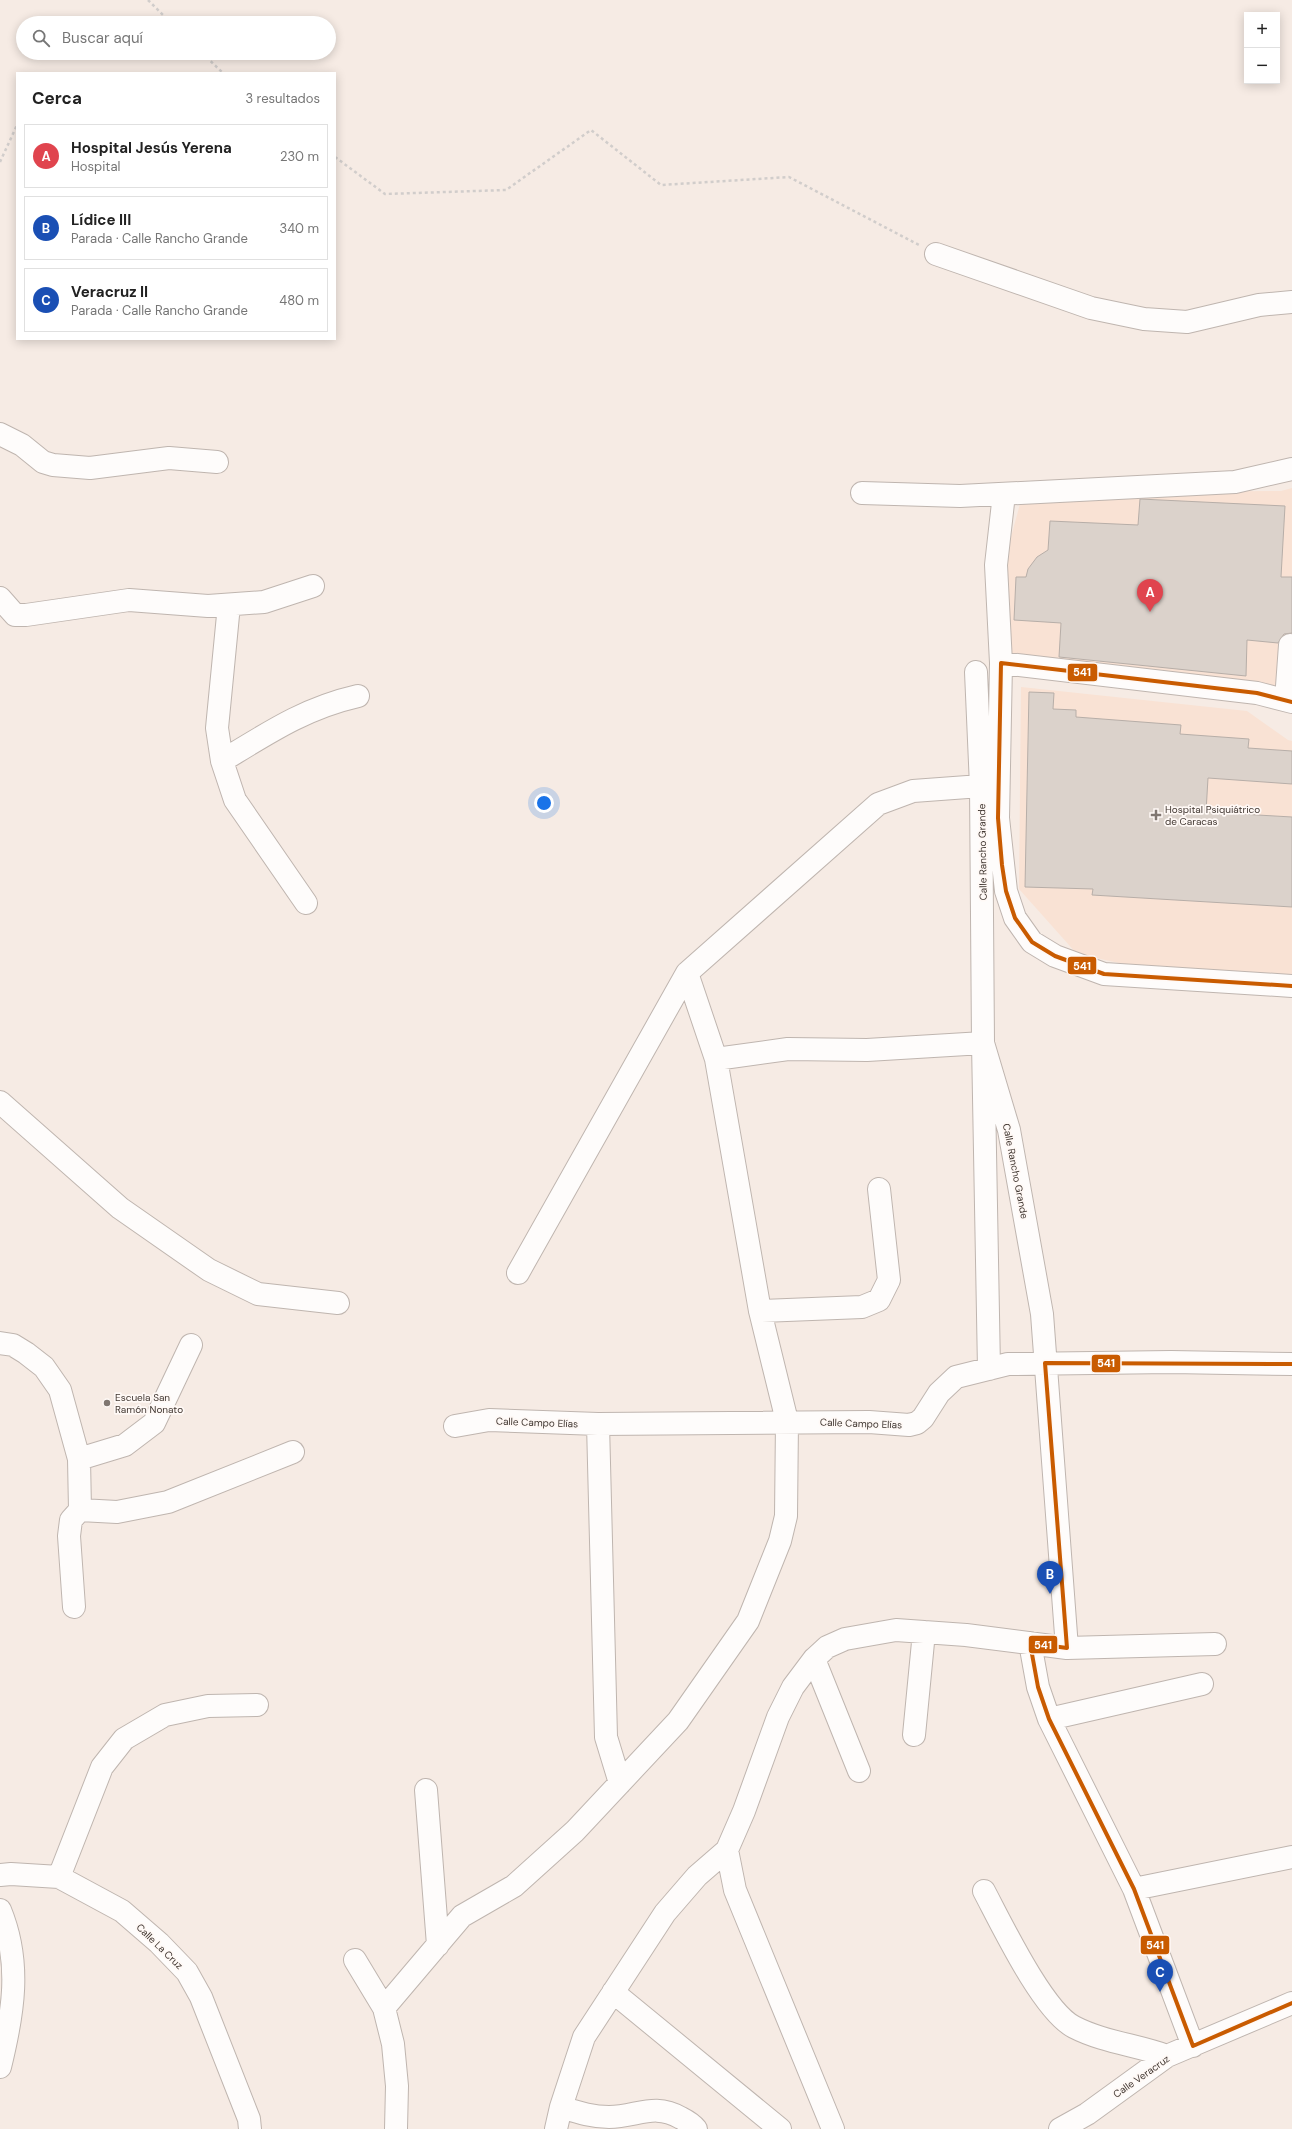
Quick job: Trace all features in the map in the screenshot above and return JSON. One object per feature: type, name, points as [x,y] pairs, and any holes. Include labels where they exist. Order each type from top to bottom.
[{"type":"street","points":[[936,254],[1091,308],[1144,319],[1187,322],[1259,305],[1292,302]]},
{"type":"street","points":[[0,434],[22,445],[43,462],[53,465],[90,468],[169,458],[217,462]]},
{"type":"street","points":[[862,493],[960,496],[1236,482],[1292,469]]},
{"type":"street","points":[[1004,494],[996,565],[1001,664],[998,818],[1006,891],[1015,918],[1032,942],[1055,956],[1104,974],[1292,986]]},
{"type":"street","points":[[0,598],[15,615],[129,600],[229,606],[264,602],[314,586]]},
{"type":"street","points":[[229,606],[217,728],[222,761],[235,800],[306,903]]},
{"type":"street","points":[[1001,664],[1257,693],[1289,701],[1290,645]]},
{"type":"street","name":"Calle Rancho Grande","points":[[976,672],[981,786],[983,1043],[1009,1130],[1042,1314],[1067,1648]]},
{"type":"street","points":[[222,761],[289,720],[331,702],[358,696]]},
{"type":"street","points":[[518,1273],[687,973],[878,804],[913,791],[981,786]]},
{"type":"street","points":[[384,2008],[462,1916],[514,1886],[575,1831],[678,1721],[748,1621],[780,1541],[786,1516],[787,1421],[760,1311],[716,1059],[687,973]]},
{"type":"street","points":[[716,1059],[788,1049],[867,1050],[983,1043],[988,1369]]},
{"type":"street","points":[[0,1102],[120,1208],[209,1270],[258,1294],[338,1303]]},
{"type":"street","points":[[760,1311],[862,1307],[879,1300],[890,1280],[879,1189]]},
{"type":"street","points":[[0,1343],[12,1345],[26,1353],[44,1368],[60,1390],[79,1459],[80,1510],[71,1520],[68,1536],[74,1607]]},
{"type":"street","points":[[79,1459],[125,1445],[154,1423],[192,1345]]},
{"type":"street","name":"Calle Campo Elías","points":[[455,1426],[490,1420],[598,1424],[787,1421],[869,1422],[909,1425],[917,1423],[923,1418],[939,1393],[956,1377],[1008,1364],[1292,1364]]},
{"type":"street","points":[[598,1424],[606,1737],[620,1783]]},
{"type":"street","points":[[80,1510],[117,1512],[168,1502],[293,1452]]},
{"type":"street","points":[[556,2129],[561,2107],[584,2038],[665,1913],[697,1876],[727,1850],[744,1811],[778,1717],[793,1688],[814,1659],[827,1647],[844,1640],[896,1630],[966,1635],[1067,1648],[1215,1644]]},
{"type":"street","points":[[914,1735],[924,1632]]},
{"type":"street","points":[[1030,1643],[1038,1687],[1049,1719],[1134,1890],[1194,2046]]},
{"type":"street","points":[[814,1659],[859,1771]]},
{"type":"street","points":[[1049,1719],[1202,1684]]},
{"type":"street","points":[[59,1877],[102,1767],[124,1739],[165,1716],[208,1706],[257,1705]]},
{"type":"street","points":[[426,1790],[438,1944]]},
{"type":"street","points":[[727,1850],[735,1890],[833,2129]]},
{"type":"street","points":[[1134,1890],[1290,1863]]},
{"type":"street","name":"Calle La Cruz","points":[[0,1875],[11,1874],[59,1877],[122,1912],[159,1942],[187,1972],[204,2004],[249,2119],[250,2129]]},
{"type":"street","points":[[984,1892],[1032,1978],[1058,2017],[1073,2027],[1094,2036],[1167,2056]]},
{"type":"street","points":[[0,1910],[10,1940],[13,1973],[11,2022],[0,2067]]},
{"type":"street","points":[[355,1960],[384,2008],[393,2044],[397,2086],[396,2129]]},
{"type":"street","points":[[613,1992],[780,2129]]},
{"type":"street","name":"Calle Veracruz","points":[[1060,2129],[1089,2121],[1167,2056],[1194,2046],[1292,2003]]},
{"type":"street","points":[[561,2107],[588,2116],[611,2117],[653,2110],[672,2112],[693,2124],[696,2129]]},
{"type":"path","points":[[148,0],[164,16]]},
{"type":"path","points":[[209,60],[222,72]]},
{"type":"path","points":[[0,162],[16,127]]},
{"type":"path","points":[[336,158],[385,194],[506,190],[591,130],[661,185],[789,177],[936,254]]},
{"type":"shaded area","points":[[1292,488],[1292,691],[1012,655],[1002,570],[1023,493],[1281,491]]},
{"type":"shaded area","name":"Hospital Psiquiátrico de Caracas","points":[[1021,687],[1247,711],[1288,740],[1292,741],[1292,981],[1176,975],[1077,954],[1019,889]]},
{"type":"building","points":[[1140,499],[1285,506],[1281,577],[1292,577],[1292,633],[1284,634],[1278,643],[1247,640],[1246,676],[1059,657],[1061,623],[1014,620],[1016,577],[1026,577],[1028,569],[1037,557],[1048,550],[1050,521],[1138,525]]},
{"type":"building","name":"Hospital Psiquiátrico de Caracas","points":[[1029,692],[1054,693],[1053,709],[1076,710],[1076,717],[1181,725],[1180,734],[1249,739],[1248,748],[1292,751],[1292,784],[1208,778],[1206,812],[1292,817],[1292,907],[1092,895],[1093,889],[1025,887]]},
{"type":"transit line","name":"541","points":[[1292,702],[1257,693],[1001,663],[998,818],[1006,891],[1015,918],[1032,942],[1055,956],[1104,974],[1292,986]]},
{"type":"transit line","name":"541","points":[[1292,1364],[1045,1363],[1067,1648],[1030,1643],[1038,1687],[1049,1719],[1134,1889],[1193,2046],[1292,2003]]},
{"type":"place","name":"Hospital Jesús Yerena","points":[[1150,612]]},
{"type":"place","name":"Hospital Psiquiátrico de Caracas","points":[[1156,815]]},
{"type":"place","name":"Escuela San Ramón Nonato","points":[[107,1403]]},
{"type":"place","name":"Lídice III","points":[[1050,1594]]},
{"type":"place","name":"Veracruz II","points":[[1160,1992]]}]
